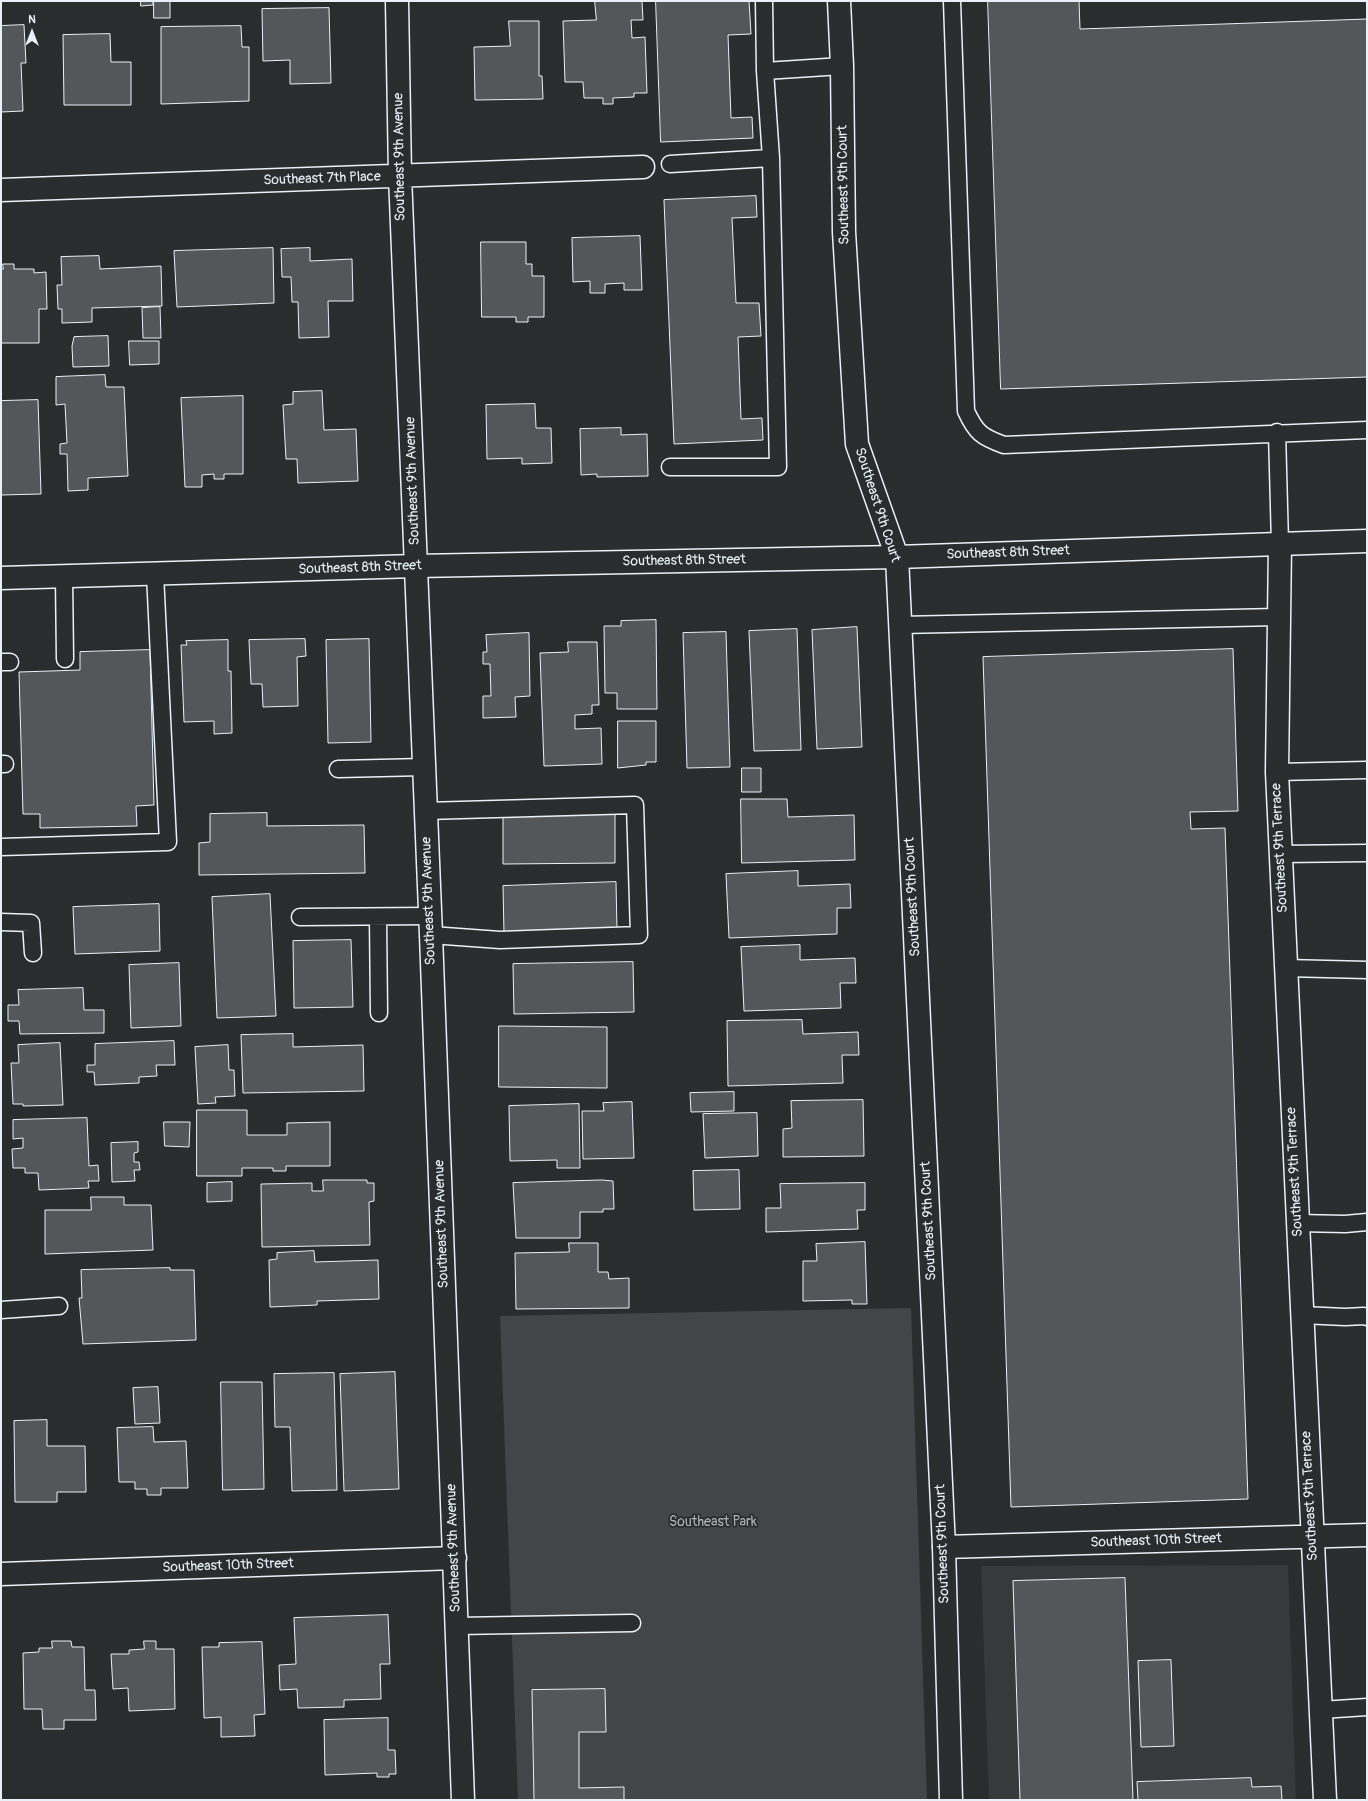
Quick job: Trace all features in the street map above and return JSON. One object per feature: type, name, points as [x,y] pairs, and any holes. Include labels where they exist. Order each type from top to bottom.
[{"type":"street","name":"Southeast 9th Avenue","points":[[398,1],[400,176],[455,1558],[463,1800]]},
{"type":"street","name":"Southeast 9th Court","points":[[839,1],[842,66],[844,232],[857,444],[897,557],[944,1547],[952,1800]]},
{"type":"street","name":"Southeast 7th Place","points":[[1,190],[643,167]]},
{"type":"street","name":"Southeast 8th Street","points":[[1,578],[416,566],[897,557],[1367,541]]},
{"type":"street","name":"Southeast 9th Terrace","points":[[1280,544],[1277,772],[1280,854],[1312,1537],[1326,1800]]},
{"type":"street","name":"Southeast 10th Street","points":[[944,1547],[1367,1535]]},
{"type":"street","name":"Southeast 10th Street","points":[[1,1574],[455,1558]]},
{"type":"lane","points":[[670,467],[778,467],[771,158],[765,71],[764,1]]},
{"type":"lane","points":[[952,1],[966,411],[973,427],[984,438],[1004,445],[1277,432],[1367,430]]},
{"type":"lane","points":[[765,71],[842,66]]},
{"type":"lane","points":[[670,164],[771,158]]},
{"type":"lane","points":[[1277,432],[1280,544]]},
{"type":"lane","points":[[1,847],[168,842],[155,574]]},
{"type":"lane","points":[[64,577],[65,658]]},
{"type":"lane","points":[[900,625],[1278,617]]},
{"type":"lane","points":[[338,769],[424,767]]},
{"type":"lane","points":[[1277,772],[1367,770]]},
{"type":"lane","points":[[300,917],[378,917],[500,940],[639,935],[635,805],[426,811]]},
{"type":"lane","points":[[1280,854],[1367,853]]},
{"type":"lane","points":[[378,917],[379,1013]]},
{"type":"lane","points":[[1,922],[31,923],[33,953]]},
{"type":"lane","points":[[1285,968],[1367,970]]},
{"type":"lane","points":[[1298,1222],[1346,1224],[1367,1222]]},
{"type":"lane","points":[[1,1310],[59,1306]]},
{"type":"lane","points":[[1302,1315],[1367,1317]]},
{"type":"lane","points":[[457,1626],[632,1623]]},
{"type":"lane","points":[[1321,1710],[1367,1707]]},
{"type":"shaded area","points":[[1288,1565],[1296,1800],[989,1800],[981,1566]]},
{"type":"green space","name":"Southeast Park","points":[[911,1308],[927,1800],[518,1800],[500,1316]]},
{"type":"building","points":[[141,1],[153,1],[153,5],[141,6]]},
{"type":"building","points":[[154,1],[170,1],[170,18],[154,18]]},
{"type":"building","points":[[595,1],[642,1],[643,20],[631,20],[632,38],[645,37],[647,93],[634,93],[634,97],[613,98],[613,104],[603,104],[603,98],[584,98],[583,82],[565,82],[563,21],[596,20]]},
{"type":"building","points":[[656,1],[749,1],[751,34],[728,35],[731,118],[752,117],[753,138],[661,142]]},
{"type":"building","points":[[988,1],[1079,1],[1080,29],[1367,19],[1367,377],[1001,389]]},
{"type":"building","points":[[329,8],[331,83],[290,84],[290,60],[263,61],[262,9]]},
{"type":"building","points":[[509,21],[539,21],[539,76],[542,76],[543,99],[475,100],[474,47],[510,46]]},
{"type":"building","points":[[24,25],[26,63],[21,63],[23,111],[1,112],[1,26]]},
{"type":"building","points":[[241,26],[242,47],[249,47],[249,101],[161,104],[161,27]]},
{"type":"building","points":[[110,34],[111,62],[131,62],[131,105],[64,105],[63,35]]},
{"type":"building","points":[[756,196],[757,217],[732,218],[736,303],[759,303],[761,336],[738,337],[741,419],[762,418],[763,440],[674,444],[664,200]]},
{"type":"building","points":[[640,236],[642,290],[624,290],[624,283],[605,284],[605,293],[590,293],[590,281],[573,282],[572,238]]},
{"type":"building","points":[[481,242],[526,242],[526,264],[532,264],[532,276],[544,276],[544,317],[528,317],[528,322],[516,322],[516,317],[482,317]]},
{"type":"building","points":[[273,248],[274,303],[177,307],[174,251]]},
{"type":"building","points":[[310,248],[310,261],[352,259],[353,301],[328,301],[329,337],[299,338],[298,302],[292,302],[291,277],[282,277],[281,249]]},
{"type":"building","points":[[99,256],[100,269],[161,266],[162,306],[92,308],[92,322],[62,323],[62,309],[58,309],[57,285],[62,285],[61,257]]},
{"type":"building","points":[[3,264],[14,264],[14,269],[34,269],[34,273],[46,272],[47,309],[39,309],[39,343],[1,343],[1,269],[3,269]]},
{"type":"building","points":[[160,307],[161,338],[143,338],[142,308]]},
{"type":"building","points":[[108,336],[109,366],[73,367],[72,346],[74,337]]},
{"type":"building","points":[[129,341],[159,341],[159,364],[130,365]]},
{"type":"building","points":[[105,375],[106,387],[124,387],[128,476],[88,478],[88,490],[68,491],[67,454],[60,454],[60,444],[67,443],[65,404],[56,405],[56,377]]},
{"type":"building","points":[[322,391],[324,430],[356,429],[358,481],[298,483],[297,459],[286,459],[283,405],[293,404],[293,392]]},
{"type":"building","points":[[243,396],[243,474],[224,474],[224,479],[214,479],[214,474],[202,475],[202,487],[185,487],[181,398]]},
{"type":"building","points":[[38,400],[41,494],[1,495],[1,401]]},
{"type":"building","points":[[535,404],[536,428],[551,428],[552,463],[522,464],[522,458],[487,459],[486,405]]},
{"type":"building","points":[[621,428],[621,435],[647,434],[648,476],[597,477],[597,474],[581,475],[580,429]]},
{"type":"building","points":[[656,620],[657,709],[617,709],[617,693],[605,693],[604,626],[621,626],[621,621]]},
{"type":"building","points":[[857,627],[862,747],[817,749],[812,630]]},
{"type":"building","points":[[797,629],[801,750],[754,751],[749,631]]},
{"type":"building","points":[[726,632],[730,767],[687,768],[683,633]]},
{"type":"building","points":[[529,633],[530,696],[515,697],[516,717],[483,718],[483,696],[491,696],[490,664],[483,664],[483,652],[487,652],[486,635]]},
{"type":"building","points":[[305,639],[306,656],[297,657],[298,706],[263,707],[262,684],[251,684],[249,640]]},
{"type":"building","points":[[369,639],[371,742],[328,743],[326,640]]},
{"type":"building","points":[[228,640],[228,671],[231,671],[232,733],[214,734],[214,721],[184,722],[181,645],[187,645],[186,641]]},
{"type":"building","points":[[568,642],[597,642],[599,705],[592,705],[592,714],[575,715],[575,729],[601,728],[602,764],[544,766],[540,653],[568,652]]},
{"type":"building","points":[[1233,649],[1238,811],[1190,812],[1191,829],[1225,828],[1248,1499],[1011,1507],[983,657]]},
{"type":"building","points":[[150,650],[154,805],[136,806],[137,826],[40,828],[40,814],[23,814],[19,672],[80,670],[80,652]]},
{"type":"building","points":[[618,721],[656,721],[656,762],[646,762],[646,765],[618,768]]},
{"type":"building","points":[[742,768],[761,768],[761,792],[742,792]]},
{"type":"building","points":[[741,799],[787,799],[788,817],[854,815],[855,860],[742,863]]},
{"type":"building","points":[[267,813],[267,826],[364,825],[365,873],[199,875],[199,843],[210,842],[210,814]]},
{"type":"building","points":[[615,813],[615,863],[503,864],[503,814]]},
{"type":"building","points":[[798,871],[798,886],[850,884],[851,908],[837,908],[837,934],[729,938],[726,874]]},
{"type":"building","points":[[616,882],[617,931],[504,934],[503,886]]},
{"type":"building","points":[[270,894],[276,1016],[217,1018],[212,897]]},
{"type":"building","points":[[159,904],[160,951],[75,954],[73,907]]},
{"type":"building","points":[[351,940],[353,1007],[294,1008],[293,941]]},
{"type":"building","points":[[800,945],[800,960],[855,958],[856,983],[840,983],[841,1008],[744,1011],[741,947]]},
{"type":"building","points":[[633,962],[634,1012],[514,1014],[513,964]]},
{"type":"building","points":[[179,963],[181,1026],[131,1028],[129,965]]},
{"type":"building","points":[[83,988],[84,1010],[104,1010],[104,1033],[20,1034],[19,1021],[8,1021],[8,1005],[19,1005],[18,990]]},
{"type":"building","points":[[802,1020],[803,1034],[858,1032],[859,1055],[842,1055],[843,1083],[728,1086],[727,1021]]},
{"type":"building","points":[[499,1026],[607,1027],[607,1088],[499,1087]]},
{"type":"building","points":[[293,1034],[293,1047],[363,1045],[364,1091],[243,1093],[241,1035]]},
{"type":"building","points":[[174,1041],[175,1065],[156,1065],[157,1076],[139,1077],[139,1083],[95,1085],[94,1072],[87,1072],[87,1065],[95,1065],[95,1044]]},
{"type":"building","points":[[60,1043],[63,1105],[23,1106],[23,1104],[13,1104],[11,1063],[19,1063],[18,1045]]},
{"type":"building","points":[[228,1045],[229,1070],[234,1070],[235,1096],[215,1097],[216,1103],[198,1104],[195,1047]]},
{"type":"building","points":[[734,1092],[734,1111],[691,1112],[690,1093]]},
{"type":"building","points":[[863,1100],[864,1156],[783,1157],[783,1129],[792,1128],[791,1101]]},
{"type":"building","points":[[632,1102],[634,1158],[583,1159],[582,1111],[604,1111],[603,1103]]},
{"type":"building","points":[[579,1104],[580,1168],[557,1168],[557,1160],[510,1161],[509,1106]]},
{"type":"building","points":[[197,1110],[247,1110],[247,1135],[287,1135],[287,1123],[330,1122],[330,1166],[286,1166],[286,1171],[273,1171],[273,1168],[242,1168],[242,1176],[197,1176]]},
{"type":"building","points":[[757,1113],[758,1156],[705,1158],[703,1114]]},
{"type":"building","points":[[87,1118],[89,1166],[98,1165],[99,1181],[88,1181],[89,1188],[39,1190],[38,1173],[25,1173],[25,1168],[13,1168],[12,1149],[23,1148],[23,1138],[13,1139],[13,1120]]},
{"type":"building","points":[[164,1122],[190,1122],[189,1147],[165,1146]]},
{"type":"building","points":[[138,1142],[138,1152],[134,1153],[134,1162],[139,1162],[140,1170],[134,1170],[135,1181],[112,1182],[111,1143]]},
{"type":"building","points":[[739,1170],[740,1209],[694,1210],[693,1171]]},
{"type":"building","points":[[323,1180],[367,1180],[367,1183],[374,1183],[374,1201],[369,1202],[370,1245],[262,1247],[261,1184],[312,1183],[312,1191],[323,1191]]},
{"type":"building","points":[[602,1180],[613,1181],[614,1209],[603,1209],[603,1212],[580,1212],[580,1238],[516,1238],[513,1183]]},
{"type":"building","points":[[232,1182],[232,1201],[207,1202],[207,1183]]},
{"type":"building","points":[[865,1183],[865,1210],[857,1210],[858,1229],[766,1232],[766,1208],[781,1208],[780,1184]]},
{"type":"building","points":[[91,1197],[124,1197],[124,1205],[151,1205],[153,1250],[45,1254],[45,1210],[91,1210]]},
{"type":"building","points":[[865,1242],[867,1304],[852,1304],[852,1300],[803,1301],[803,1261],[817,1261],[816,1244]]},
{"type":"building","points":[[569,1243],[598,1243],[598,1272],[608,1272],[609,1279],[629,1278],[629,1308],[516,1309],[515,1253],[569,1252]]},
{"type":"building","points":[[314,1251],[315,1262],[378,1260],[379,1299],[317,1301],[317,1305],[270,1307],[269,1260],[277,1259],[277,1253]]},
{"type":"building","points":[[170,1268],[170,1270],[194,1270],[196,1340],[83,1344],[79,1298],[82,1298],[81,1270]]},
{"type":"building","points":[[395,1372],[399,1489],[344,1491],[340,1374]]},
{"type":"building","points":[[334,1373],[337,1490],[292,1491],[290,1427],[275,1427],[274,1374]]},
{"type":"building","points":[[221,1382],[262,1382],[264,1489],[223,1490]]},
{"type":"building","points":[[158,1387],[160,1423],[135,1424],[133,1388]]},
{"type":"building","points":[[47,1420],[47,1446],[85,1446],[86,1492],[57,1492],[57,1502],[15,1502],[14,1421]]},
{"type":"building","points":[[153,1427],[154,1442],[186,1441],[188,1488],[161,1488],[161,1495],[147,1495],[147,1489],[135,1489],[135,1482],[119,1482],[117,1428]]},
{"type":"building","points":[[1125,1578],[1133,1800],[1020,1800],[1013,1581]]},
{"type":"building","points":[[388,1615],[390,1664],[380,1664],[381,1699],[344,1700],[344,1707],[298,1708],[297,1689],[280,1690],[279,1665],[296,1664],[294,1618]]},
{"type":"building","points":[[52,1641],[71,1641],[72,1647],[84,1647],[85,1690],[95,1690],[96,1720],[64,1720],[64,1729],[43,1729],[42,1709],[24,1709],[23,1653],[39,1652],[39,1648],[52,1648]]},
{"type":"building","points":[[144,1641],[156,1641],[156,1649],[174,1649],[175,1709],[129,1711],[128,1688],[113,1689],[111,1654],[129,1654],[129,1650],[144,1649]]},
{"type":"building","points":[[262,1642],[265,1714],[254,1715],[255,1736],[221,1737],[221,1717],[204,1718],[202,1647],[219,1647],[219,1643]]},
{"type":"building","points":[[1171,1660],[1174,1746],[1141,1747],[1138,1661]]},
{"type":"building","points":[[605,1689],[606,1732],[579,1732],[579,1788],[624,1787],[624,1800],[534,1800],[532,1690]]},
{"type":"building","points":[[388,1718],[388,1750],[395,1750],[396,1774],[389,1774],[389,1777],[377,1777],[377,1773],[325,1775],[324,1720]]},
{"type":"building","points":[[1251,1778],[1252,1787],[1281,1786],[1282,1800],[1138,1800],[1137,1782]]}]
